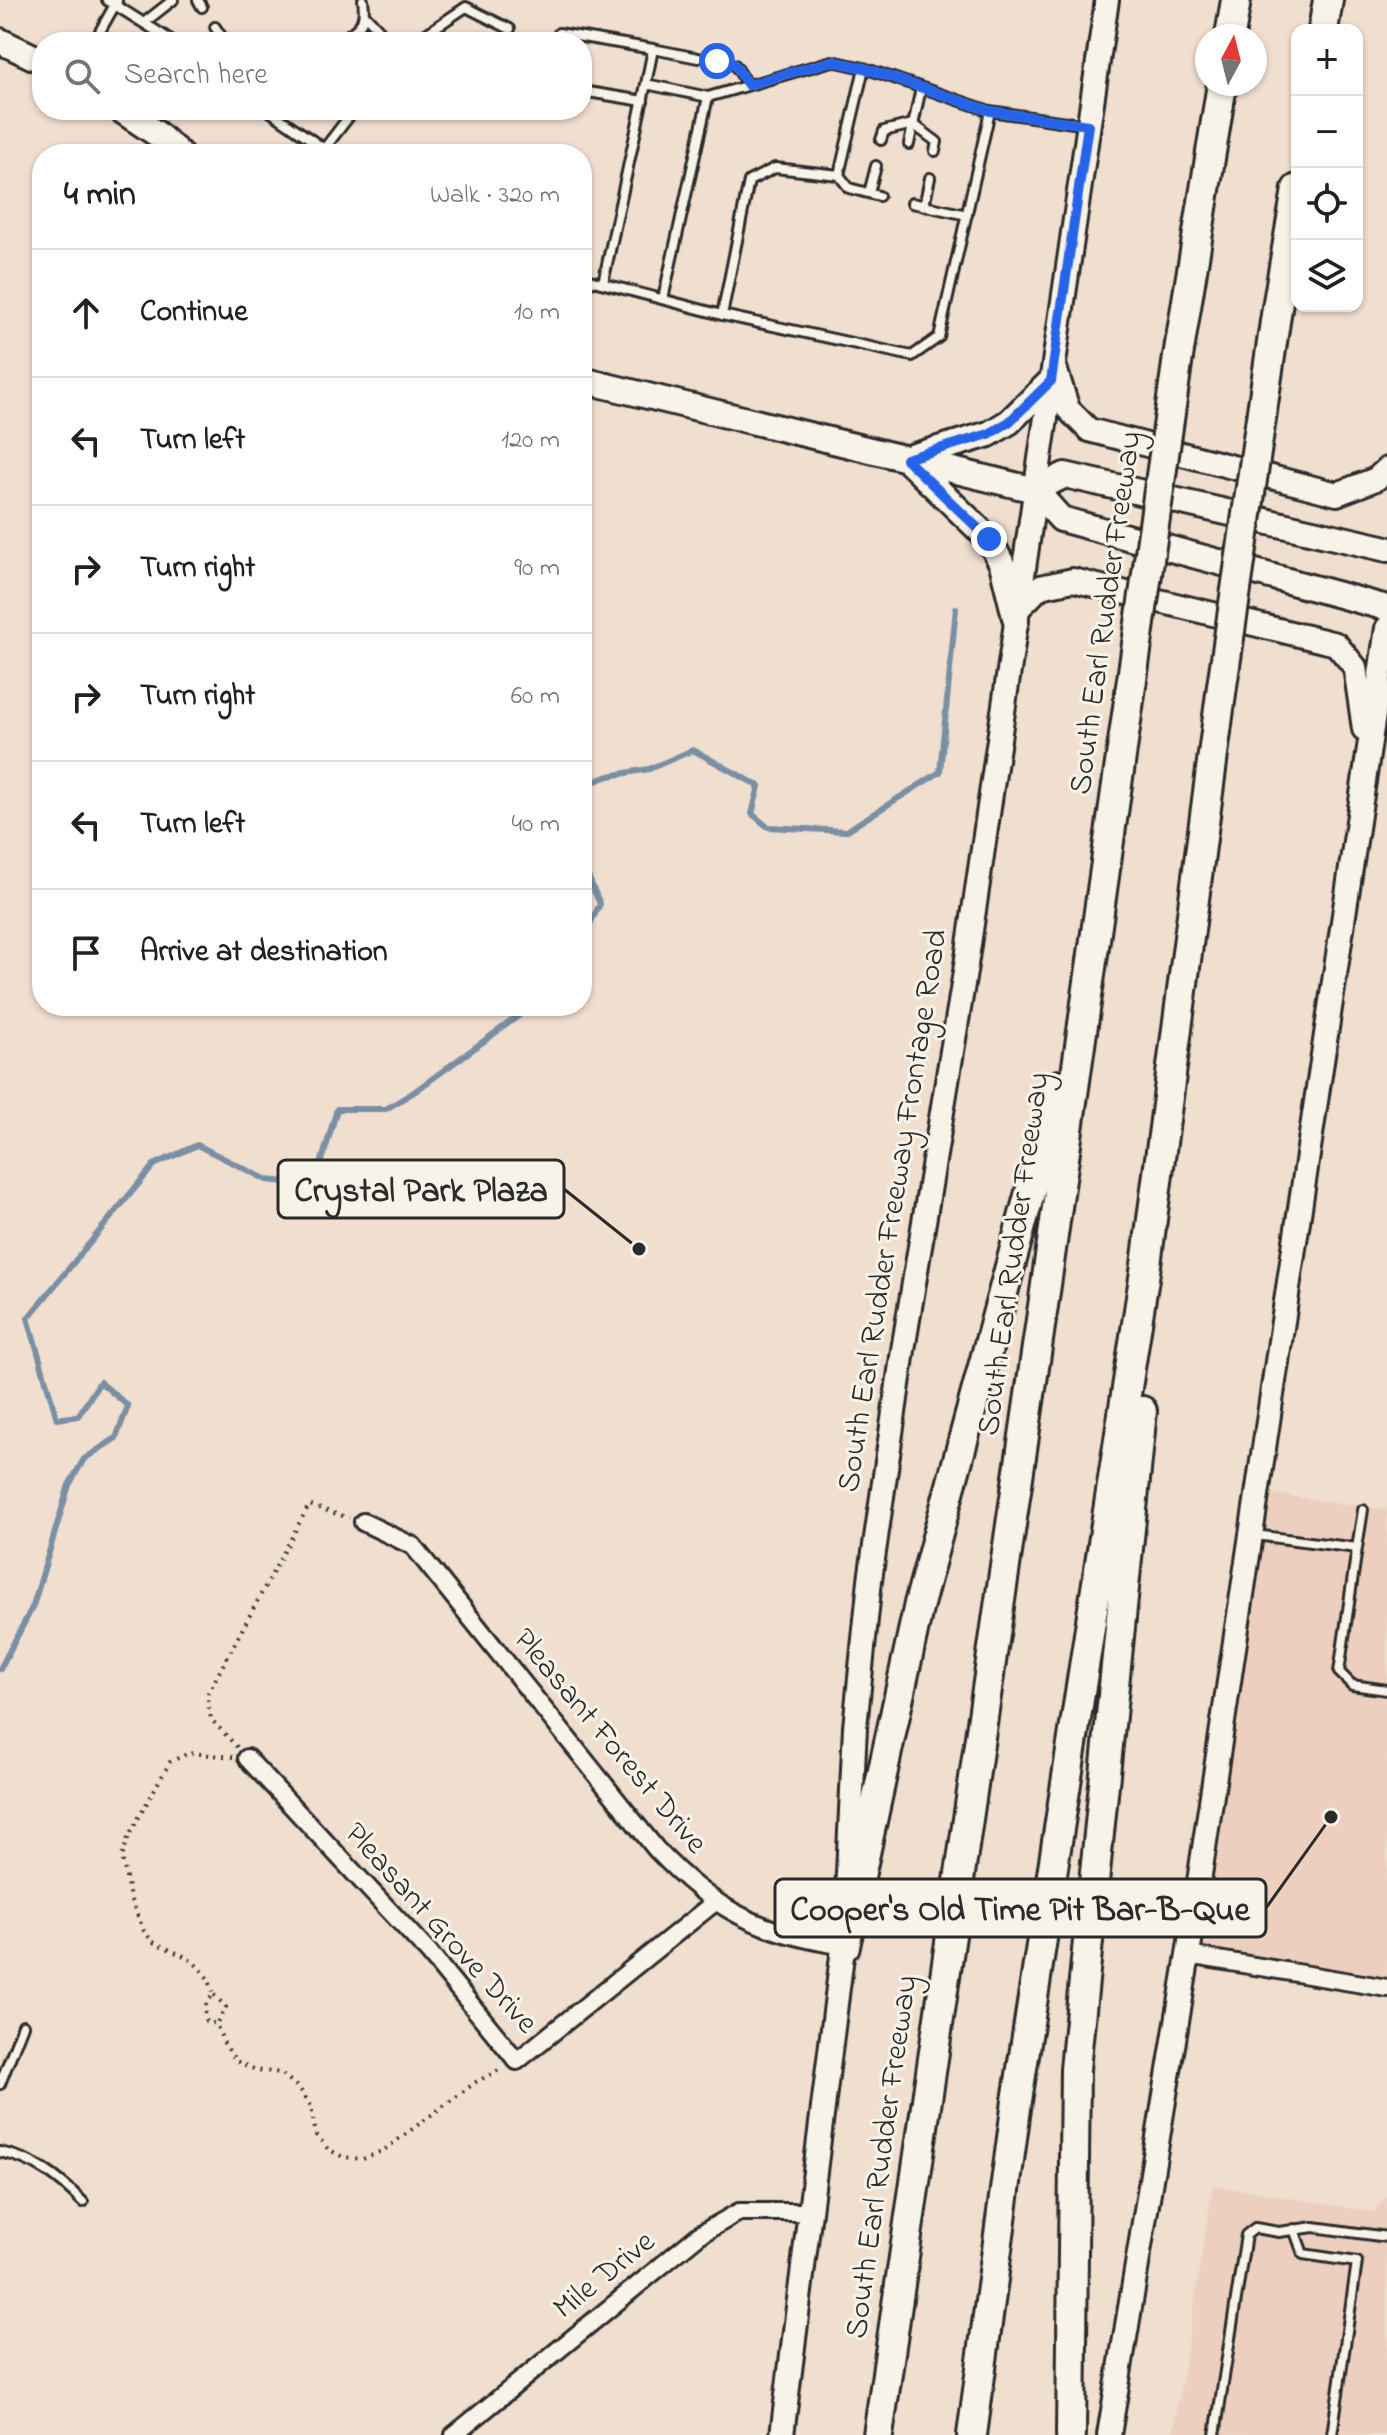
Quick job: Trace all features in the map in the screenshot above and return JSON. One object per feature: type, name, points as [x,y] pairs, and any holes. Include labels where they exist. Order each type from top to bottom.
[{"type":"highway","points":[[1232,24],[1236,0]]},
{"type":"highway","points":[[1324,24],[1328,0]]},
{"type":"highway","name":"South Earl Rudder Freeway","points":[[878,2435],[1178,357],[1220,96]]},
{"type":"highway","points":[[972,2435],[1017,2101],[1146,1265],[1222,686],[1291,225]]},
{"type":"highway","points":[[845,1946],[919,1604],[1091,964]]},
{"type":"highway","points":[[1071,2435],[1075,2069],[1148,1345],[1146,1265]]},
{"type":"main road","name":"South Earl Rudder Freeway Frontage Road","points":[[782,2435],[845,1946],[855,1727],[870,1580],[903,1350],[965,972],[1107,0]]},
{"type":"main road","points":[[0,41],[32,56]]},
{"type":"main road","points":[[136,120],[168,144]]},
{"type":"main road","points":[[906,459],[989,434],[1009,422],[1052,372],[1068,409],[1089,430],[1337,494],[1376,479],[1387,469]]},
{"type":"main road","points":[[592,382],[1035,490],[1061,519],[1387,608]]},
{"type":"main road","points":[[906,459],[989,539],[1002,564],[1017,616]]},
{"type":"main road","points":[[1035,490],[1065,475],[1387,549]]},
{"type":"main road","points":[[1017,616],[1040,587],[1073,580],[1336,644],[1355,667],[1368,750]]},
{"type":"main road","points":[[1109,2435],[1188,1955],[1387,628]]},
{"type":"main road","points":[[1374,718],[1387,679]]},
{"type":"street","name":"Pleasant Forest Drive","points":[[363,1522],[413,1546],[656,1849],[682,1877],[715,1902],[767,1929],[799,1939],[845,1946]]},
{"type":"street","name":"Pleasant Grove Drive","points":[[247,1758],[429,1953],[517,2061],[715,1902]]},
{"type":"street","points":[[1188,1955],[1387,1988]]},
{"type":"street","name":"Mile Drive","points":[[454,2435],[699,2235],[739,2212],[812,2212]]},
{"type":"lane","points":[[145,22],[173,0]]},
{"type":"lane","points":[[352,32],[360,26],[365,15],[363,0]]},
{"type":"lane","points":[[99,32],[113,1],[160,32]]},
{"type":"lane","points":[[429,32],[466,7],[510,29]]},
{"type":"lane","points":[[365,15],[381,32]]},
{"type":"lane","points":[[215,27],[218,32]]},
{"type":"lane","points":[[592,39],[698,58]]},
{"type":"lane","points":[[603,283],[653,49]]},
{"type":"lane","points":[[717,61],[735,65],[748,85]]},
{"type":"lane","points":[[646,84],[708,97],[832,61],[864,68],[990,111],[1088,125]]},
{"type":"lane","points":[[839,175],[864,68]]},
{"type":"lane","points":[[909,144],[921,88]]},
{"type":"lane","points":[[592,93],[643,101]]},
{"type":"lane","points":[[663,299],[708,97]]},
{"type":"lane","points":[[592,280],[722,315],[912,356],[939,337],[990,111]]},
{"type":"lane","points":[[283,120],[318,144]]},
{"type":"lane","points":[[332,144],[348,120]]},
{"type":"lane","points":[[881,140],[884,131],[913,124]]},
{"type":"lane","points":[[913,124],[937,142],[935,151]]},
{"type":"lane","points":[[722,315],[749,181],[775,168],[839,175],[849,188],[874,194],[876,166]]},
{"type":"lane","points":[[924,206],[930,178]]},
{"type":"lane","points":[[912,203],[967,215]]},
{"type":"lane","points":[[1363,1510],[1339,1672],[1352,1685],[1387,1690]]},
{"type":"lane","points":[[1251,1534],[1357,1548]]},
{"type":"lane","points":[[0,2084],[23,2025]]},
{"type":"lane","points":[[0,2152],[44,2167],[83,2202]]},
{"type":"lane","points":[[1215,2435],[1246,2235],[1255,2228],[1279,2232],[1314,2227],[1387,2237]]},
{"type":"lane","points":[[1294,2229],[1303,2254],[1357,2262],[1332,2435]]},
{"type":"path","points":[[247,1758],[211,1719],[207,1695],[309,1505],[363,1522]]},
{"type":"path","points":[[216,2024],[226,2007],[214,1995],[209,1980],[199,1967],[186,1957],[153,1942],[144,1931],[130,1898],[122,1857],[129,1835],[170,1762],[189,1753],[247,1758]]},
{"type":"path","points":[[214,1995],[207,2000],[203,2011],[206,2021],[216,2024]]},
{"type":"path","points":[[216,2024],[236,2061],[256,2070],[281,2073],[300,2089],[311,2106],[316,2135],[328,2149],[343,2157],[363,2159],[384,2150],[476,2082],[517,2061]]},
{"type":"shaded area","points":[[1267,1493],[1387,1510],[1387,1980],[1195,1950]]},
{"type":"shaded area","points":[[1213,2185],[1373,2212],[1387,2196],[1387,2435],[1173,2435]]},
{"type":"waterway","points":[[592,782],[649,769],[693,750],[759,786],[752,814],[768,827],[846,831],[940,772],[956,608]]},
{"type":"waterway","points":[[592,886],[600,904],[592,920]]},
{"type":"waterway","points":[[0,1669],[33,1606],[69,1485],[84,1459],[116,1438],[128,1406],[100,1382],[78,1416],[57,1419],[28,1318],[154,1165],[197,1145],[267,1180],[315,1185],[337,1109],[386,1109],[518,1016]]},
{"type":"place","name":"Crystal Park Plaza","points":[[639,1249]]},
{"type":"place","name":"Cooper's Old Time Pit Bar-B-Que","points":[[1331,1817]]},
{"type":"route","points":[[717,61],[735,65],[748,85],[832,61],[864,68],[990,111],[1088,125],[1051,381],[1009,422],[989,434],[906,459],[989,539]]}]
